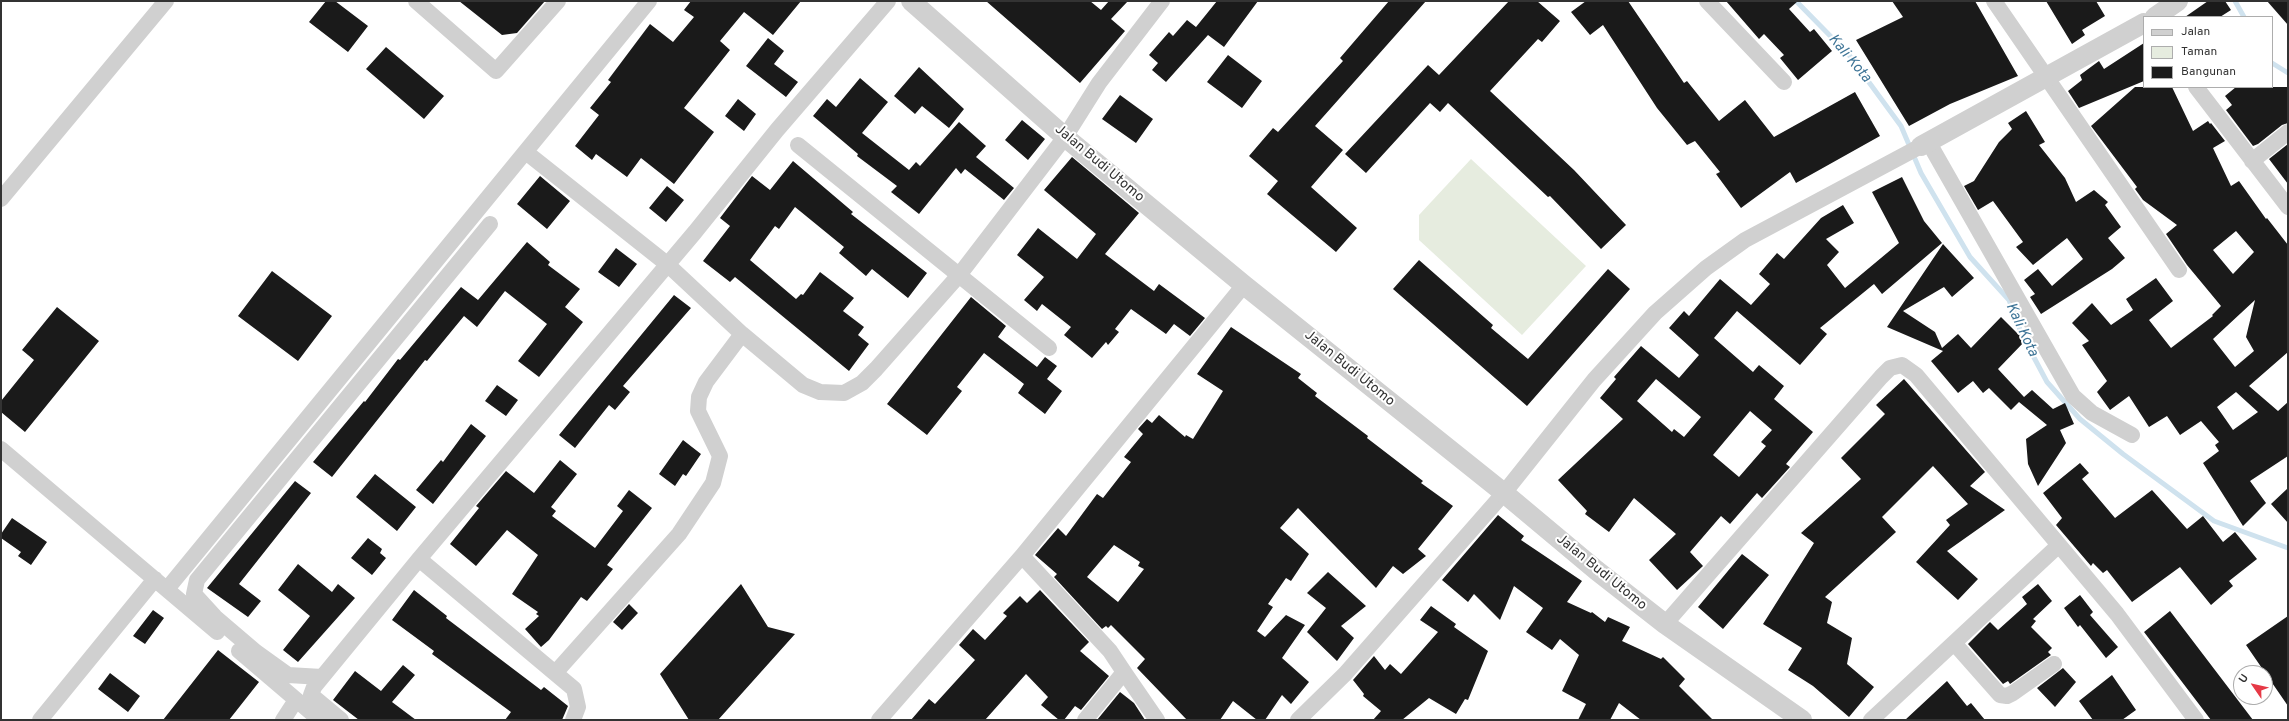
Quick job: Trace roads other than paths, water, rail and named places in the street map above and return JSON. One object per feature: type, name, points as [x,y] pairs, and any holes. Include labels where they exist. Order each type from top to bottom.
[{"type":"street","points":[[1,199],[166,1]]},
{"type":"street","points":[[416,1],[496,71],[558,1]]},
{"type":"street","points":[[167,589],[527,153],[649,1]]},
{"type":"street","points":[[341,720],[311,695],[322,677],[419,559],[888,1]]},
{"type":"street","name":"Jalan Budi Utomo","points":[[910,1],[1065,137],[1244,285],[1504,493],[1596,570],[1664,624],[1802,720]]},
{"type":"street","points":[[527,153],[667,264],[742,334],[803,385],[820,392],[844,393],[862,383],[876,369],[960,274],[1065,137],[1099,83],[1162,1]]},
{"type":"street","points":[[1707,1],[1784,82]]},
{"type":"street","points":[[1994,1],[2179,270]]},
{"type":"street","points":[[2156,16],[2178,1]]},
{"type":"street","points":[[1300,720],[1345,674],[1504,493],[1594,380],[1655,313],[1706,268],[1745,240],[1892,160],[1925,145],[2143,25]]},
{"type":"street","points":[[2197,88],[2288,207]]},
{"type":"street","points":[[2252,162],[2288,132]]},
{"type":"street","points":[[798,145],[960,274],[1049,348]]},
{"type":"street","points":[[1925,145],[2073,396],[2092,413],[2132,435]]},
{"type":"street","points":[[322,677],[288,675],[256,652],[215,617],[194,594],[197,580],[490,224]]},
{"type":"street","points":[[879,720],[1022,556],[1244,285]]},
{"type":"street","points":[[556,672],[679,534],[713,483],[720,456],[698,411],[698,397],[706,382],[742,334]]},
{"type":"street","points":[[1664,624],[1880,377],[1890,368],[1902,365],[1916,375],[2117,614],[2196,720]]},
{"type":"street","points":[[1,449],[320,720]]},
{"type":"street","points":[[1871,720],[2059,545]]},
{"type":"street","points":[[1022,556],[1110,651],[1157,720]]},
{"type":"street","points":[[419,559],[556,672],[574,689],[578,707],[572,720]]},
{"type":"street","points":[[40,720],[155,579]]},
{"type":"street","points":[[1954,643],[2000,695],[2007,696],[2013,693],[2054,664]]},
{"type":"street","points":[[1085,720],[1124,672]]},
{"type":"street","points":[[283,720],[296,700]]},
{"type":"waterway","name":"Kali Kota","points":[[1796,1],[1849,55],[1901,126],[1921,173],[1970,257],[2009,300],[2022,335],[2047,382],[2080,419],[2123,454],[2214,521],[2288,548]]},
{"type":"waterway","points":[[2235,1],[2243,16]]},
{"type":"waterway","points":[[2273,64],[2288,73]]}]
